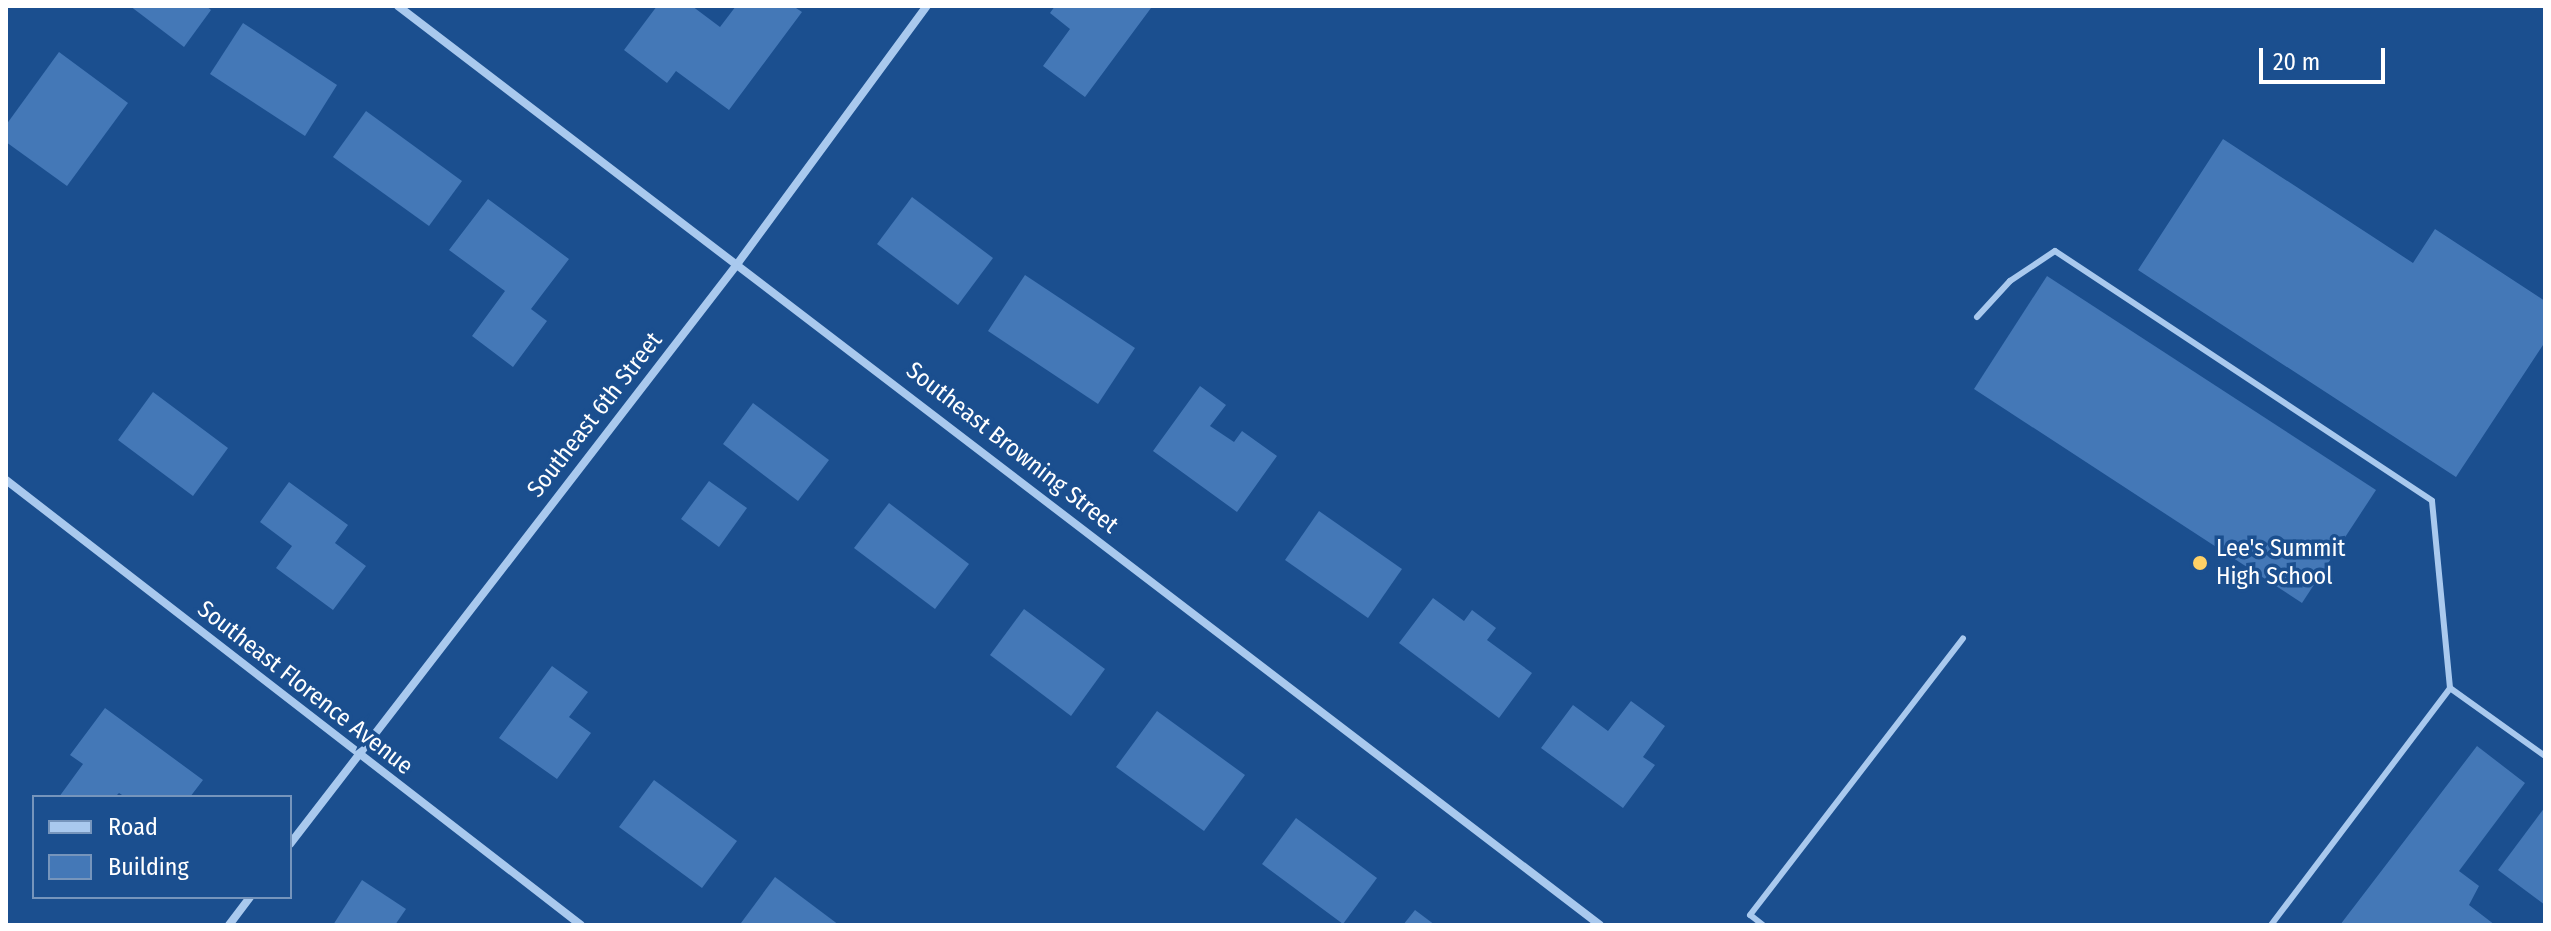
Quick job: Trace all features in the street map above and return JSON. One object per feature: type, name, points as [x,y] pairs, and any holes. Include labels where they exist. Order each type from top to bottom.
[{"type":"street","name":"Southeast Browning Street","points":[[398,6],[1600,925]]},
{"type":"street","name":"Southeast 6th Street","points":[[292,841],[738,263],[927,6]]},
{"type":"street","name":"Southeast Florence Avenue","points":[[6,480],[581,925]]},
{"type":"street","points":[[229,925],[248,899]]},
{"type":"lane","points":[[1977,317],[2010,281],[2055,251],[2432,501],[2450,688],[2271,925]]},
{"type":"lane","points":[[1763,925],[1750,915],[1963,638]]},
{"type":"lane","points":[[2450,688],[2545,756]]},
{"type":"building","points":[[130,6],[206,6],[211,10],[184,47]]},
{"type":"building","points":[[657,6],[692,6],[720,27],[736,6],[793,6],[802,12],[729,110],[676,71],[667,83],[624,50]]},
{"type":"building","points":[[1055,6],[1151,8],[1085,97],[1043,66],[1070,29],[1050,13]]},
{"type":"building","points":[[243,23],[337,85],[305,136],[210,74]]},
{"type":"building","points":[[59,52],[128,103],[67,186],[6,142],[6,125]]},
{"type":"building","points":[[366,111],[462,181],[429,226],[333,157]]},
{"type":"building","points":[[2223,139],[2413,263],[2435,229],[2545,301],[2545,342],[2456,477],[2138,270]]},
{"type":"building","points":[[912,197],[993,258],[958,305],[877,244]]},
{"type":"building","points":[[488,199],[569,259],[531,309],[547,321],[513,367],[472,336],[505,291],[449,250]]},
{"type":"building","points":[[1025,275],[1135,348],[1098,404],[988,331]]},
{"type":"building","points":[[2047,276],[2376,490],[2302,603],[1974,389]]},
{"type":"building","points":[[1200,386],[1226,405],[1210,426],[1234,442],[1242,431],[1277,456],[1237,512],[1153,451]]},
{"type":"building","points":[[153,392],[228,448],[193,496],[118,440]]},
{"type":"building","points":[[753,403],[829,460],[798,501],[723,444]]},
{"type":"building","points":[[709,481],[747,508],[719,547],[681,519]]},
{"type":"building","points":[[289,482],[348,525],[335,543],[366,566],[333,610],[276,568],[292,546],[260,522]]},
{"type":"building","points":[[889,503],[969,564],[935,609],[854,548]]},
{"type":"building","points":[[1319,511],[1402,569],[1368,618],[1285,560]]},
{"type":"building","points":[[1433,598],[1464,621],[1472,610],[1496,628],[1487,640],[1532,673],[1499,718],[1399,643]]},
{"type":"building","points":[[1024,609],[1105,669],[1071,716],[990,655]]},
{"type":"building","points":[[552,666],[588,692],[569,717],[591,733],[557,779],[499,738]]},
{"type":"building","points":[[1631,701],[1665,726],[1643,757],[1655,765],[1623,808],[1541,748],[1573,705],[1608,731]]},
{"type":"building","points":[[105,708],[203,780],[192,795],[60,795],[83,764],[70,755]]},
{"type":"building","points":[[1157,711],[1245,775],[1204,831],[1116,767]]},
{"type":"building","points":[[2477,746],[2525,783],[2459,871],[2479,886],[2469,905],[2495,925],[2340,925]]},
{"type":"building","points":[[654,780],[737,841],[702,888],[619,827]]},
{"type":"building","points":[[2545,807],[2545,905],[2498,870]]},
{"type":"building","points":[[1296,818],[1377,878],[1343,924],[1262,864]]},
{"type":"building","points":[[775,877],[839,925],[741,923]]},
{"type":"building","points":[[362,880],[406,909],[395,925],[333,925]]},
{"type":"building","points":[[1415,910],[1435,925],[1403,925]]},
{"type":"place","name":"Lee's Summit High School","points":[[2200,563]]}]
